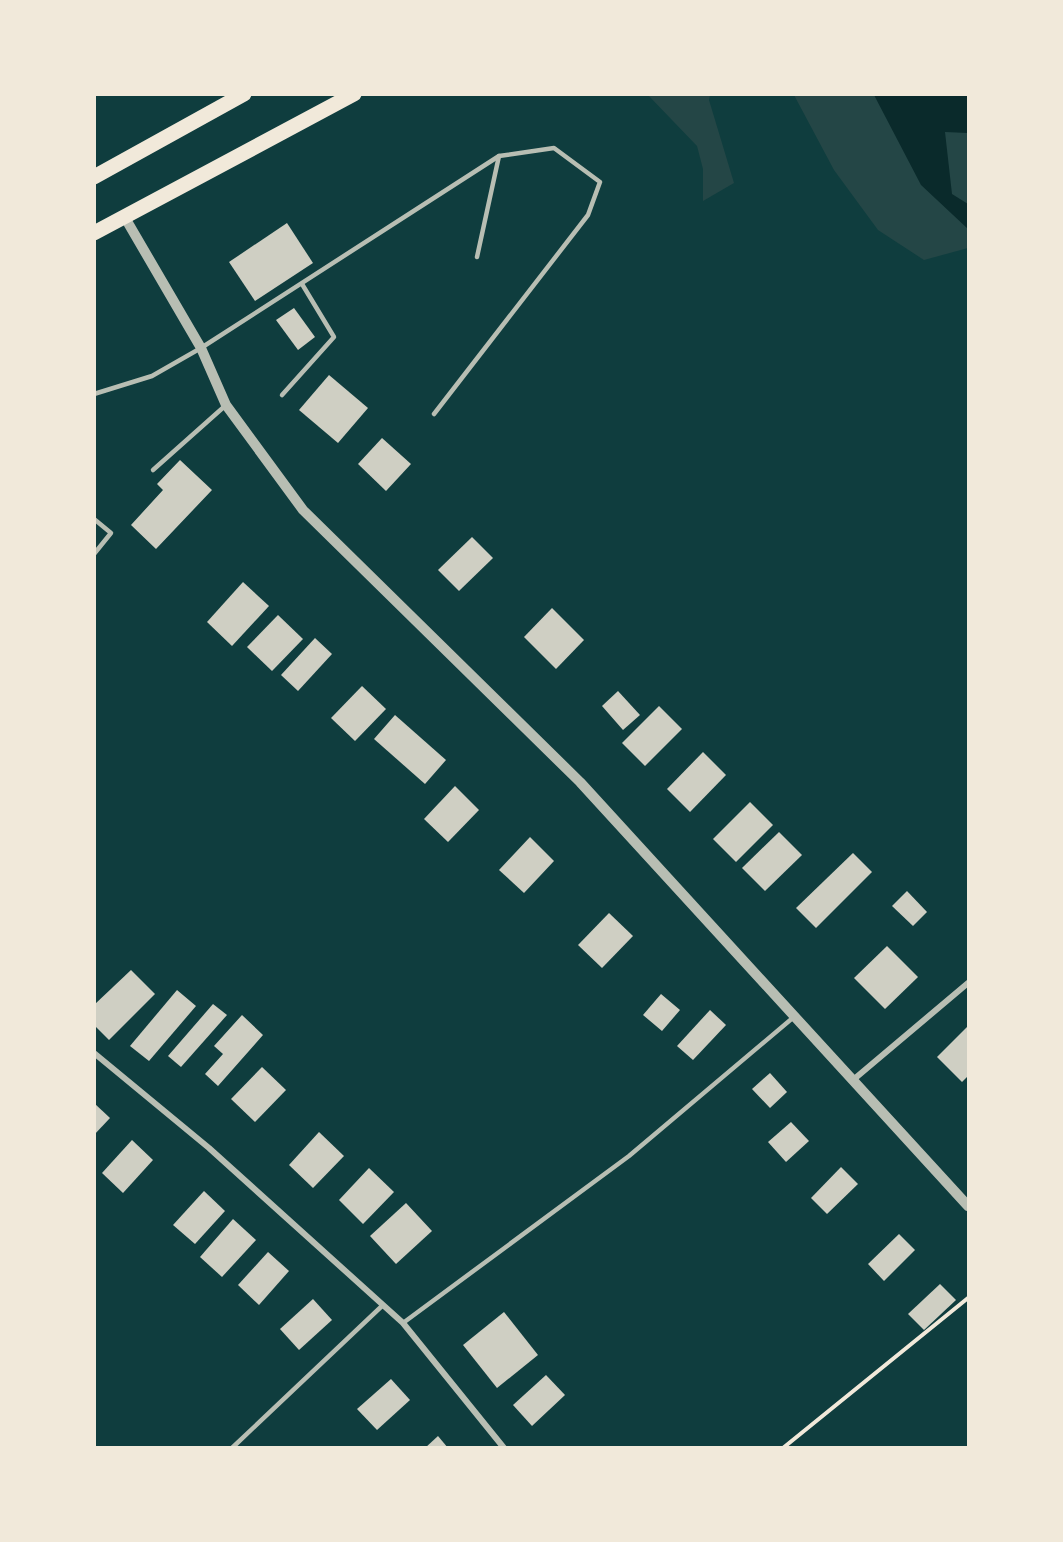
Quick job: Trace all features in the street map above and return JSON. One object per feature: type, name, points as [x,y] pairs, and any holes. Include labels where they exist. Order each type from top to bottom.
[{"type":"main road","points":[[94,177],[244,94]]},
{"type":"main road","points":[[94,233],[354,94]]},
{"type":"street","points":[[124,216],[201,348],[226,405],[303,510],[580,782],[969,1206]]},
{"type":"street","points":[[853,1080],[969,983]]},
{"type":"street","points":[[94,1053],[209,1148],[403,1323],[504,1448]]},
{"type":"lane","points":[[94,394],[152,376],[201,348],[499,156],[554,148],[600,182],[588,216],[434,414]]},
{"type":"lane","points":[[477,257],[499,156]]},
{"type":"lane","points":[[282,395],[334,337],[302,284]]},
{"type":"lane","points":[[153,470],[226,405]]},
{"type":"lane","points":[[94,519],[111,533],[94,554]]},
{"type":"lane","points":[[403,1323],[629,1156],[795,1016]]},
{"type":"lane","points":[[232,1448],[383,1305]]},
{"type":"path","points":[[783,1448],[969,1298]]},
{"type":"shaded area","points":[[648,95],[710,95],[709,100],[734,183],[703,201],[703,169],[697,146]]},
{"type":"shaded area","points":[[794,95],[968,95],[968,248],[924,260],[878,230],[834,170]]},
{"type":"shaded area","points":[[874,95],[968,95],[968,133],[945,132],[952,194],[968,204],[968,229],[921,185]]},
{"type":"building","points":[[287,223],[313,263],[255,301],[229,262]]},
{"type":"building","points":[[294,308],[315,337],[298,350],[276,320]]},
{"type":"building","points":[[329,375],[368,408],[338,443],[299,410]]},
{"type":"building","points":[[382,438],[411,464],[386,491],[358,464]]},
{"type":"building","points":[[180,460],[212,490],[156,549],[131,525],[163,490],[157,484]]},
{"type":"building","points":[[472,537],[493,558],[459,591],[438,570]]},
{"type":"building","points":[[243,582],[269,606],[232,646],[207,622]]},
{"type":"building","points":[[552,608],[584,640],[556,669],[524,637]]},
{"type":"building","points":[[278,615],[303,639],[272,671],[247,647]]},
{"type":"building","points":[[315,638],[332,654],[298,691],[281,675]]},
{"type":"building","points":[[362,686],[386,709],[355,741],[331,718]]},
{"type":"building","points":[[618,691],[640,715],[623,730],[602,706]]},
{"type":"building","points":[[659,706],[682,729],[645,766],[622,743]]},
{"type":"building","points":[[395,715],[446,760],[425,784],[374,739]]},
{"type":"building","points":[[703,752],[726,775],[690,812],[667,789]]},
{"type":"building","points":[[455,786],[479,810],[448,842],[424,819]]},
{"type":"building","points":[[750,802],[773,825],[736,862],[713,839]]},
{"type":"building","points":[[779,832],[802,855],[765,891],[742,868]]},
{"type":"building","points":[[530,837],[554,861],[524,893],[499,870]]},
{"type":"building","points":[[853,853],[872,872],[816,928],[796,908]]},
{"type":"building","points":[[907,891],[927,912],[913,926],[892,906]]},
{"type":"building","points":[[609,913],[633,936],[602,968],[578,945]]},
{"type":"building","points":[[887,946],[918,977],[885,1009],[854,978]]},
{"type":"building","points":[[131,970],[155,994],[109,1040],[94,1025],[94,1005]]},
{"type":"building","points":[[177,990],[196,1006],[149,1061],[130,1046]]},
{"type":"building","points":[[661,994],[680,1010],[662,1031],[643,1015]]},
{"type":"building","points":[[213,1004],[227,1015],[181,1067],[168,1056]]},
{"type":"building","points":[[710,1010],[726,1025],[693,1060],[677,1046]]},
{"type":"building","points":[[242,1015],[263,1035],[218,1086],[205,1074],[223,1054],[214,1046]]},
{"type":"building","points":[[968,1026],[968,1076],[962,1082],[937,1057]]},
{"type":"building","points":[[262,1067],[286,1090],[255,1122],[231,1099]]},
{"type":"building","points":[[770,1073],[787,1092],[770,1108],[752,1089]]},
{"type":"building","points":[[94,1103],[110,1118],[94,1135]]},
{"type":"building","points":[[791,1122],[809,1141],[786,1162],[768,1142]]},
{"type":"building","points":[[319,1132],[344,1156],[313,1188],[289,1165]]},
{"type":"building","points":[[132,1140],[153,1160],[123,1193],[102,1173]]},
{"type":"building","points":[[841,1167],[858,1184],[827,1214],[811,1198]]},
{"type":"building","points":[[369,1168],[394,1192],[363,1224],[339,1200]]},
{"type":"building","points":[[204,1191],[225,1211],[195,1244],[173,1225]]},
{"type":"building","points":[[406,1203],[432,1231],[396,1264],[370,1236]]},
{"type":"building","points":[[233,1219],[256,1240],[222,1277],[200,1257]]},
{"type":"building","points":[[899,1234],[915,1250],[884,1281],[868,1264]]},
{"type":"building","points":[[268,1252],[289,1271],[259,1305],[238,1285]]},
{"type":"building","points":[[940,1284],[956,1300],[924,1330],[908,1314]]},
{"type":"building","points":[[313,1299],[332,1320],[299,1350],[280,1329]]},
{"type":"building","points":[[504,1312],[538,1355],[497,1388],[463,1345]]},
{"type":"building","points":[[546,1375],[565,1395],[532,1426],[513,1405]]},
{"type":"building","points":[[391,1379],[410,1400],[377,1430],[357,1409]]},
{"type":"building","points":[[438,1436],[448,1448],[425,1448]]}]
